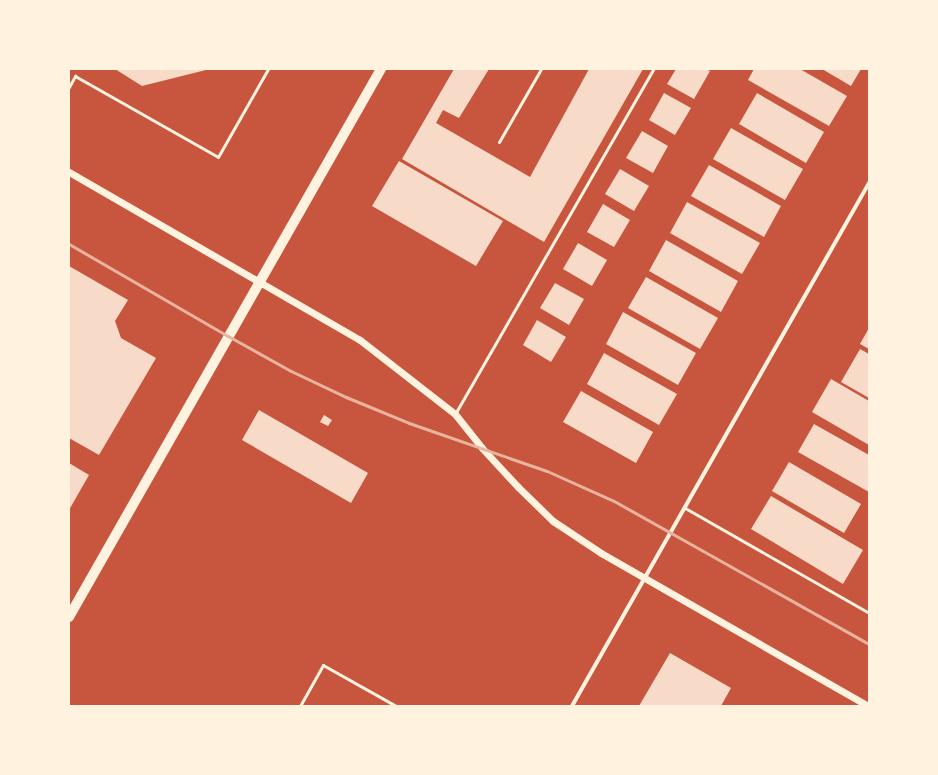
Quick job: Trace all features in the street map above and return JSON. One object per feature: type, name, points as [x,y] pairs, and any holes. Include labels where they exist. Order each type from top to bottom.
[{"type":"main road","points":[[69,617],[381,69]]},
{"type":"street","points":[[69,172],[360,340],[455,414],[482,448],[518,487],[553,521],[601,553],[868,706]]},
{"type":"street","points":[[572,706],[869,183]]},
{"type":"lane","points":[[69,87],[75,76],[218,157],[268,69]]},
{"type":"lane","points":[[499,142],[541,69]]},
{"type":"lane","points":[[455,414],[653,69]]},
{"type":"lane","points":[[685,508],[869,613]]},
{"type":"lane","points":[[300,706],[323,666],[396,706]]},
{"type":"building","points":[[115,69],[206,69],[206,70],[142,86]]},
{"type":"building","points":[[454,69],[489,69],[459,118],[443,110],[436,123],[530,177],[589,69],[643,69],[544,242],[402,159]]},
{"type":"building","points":[[676,69],[705,69],[710,71],[694,99],[667,84]]},
{"type":"building","points":[[754,69],[800,69],[847,96],[829,126],[748,80]]},
{"type":"building","points":[[822,69],[861,69],[851,86]]},
{"type":"building","points":[[664,93],[691,108],[675,135],[649,120]]},
{"type":"building","points":[[757,93],[824,132],[806,163],[739,124]]},
{"type":"building","points":[[731,128],[803,169],[785,200],[713,159]]},
{"type":"building","points":[[642,131],[668,146],[653,173],[626,158]]},
{"type":"building","points":[[399,161],[503,221],[476,266],[372,206]]},
{"type":"building","points":[[709,165],[781,206],[764,237],[691,196]]},
{"type":"building","points":[[620,169],[649,186],[634,211],[605,194]]},
{"type":"building","points":[[687,202],[760,243],[742,274],[670,233]]},
{"type":"building","points":[[603,204],[630,220],[614,247],[587,232]]},
{"type":"building","points":[[666,240],[738,281],[721,312],[649,271]]},
{"type":"building","points":[[578,243],[607,260],[592,286],[563,269]]},
{"type":"building","points":[[69,266],[128,300],[115,321],[121,338],[156,358],[99,455],[69,438]]},
{"type":"building","points":[[646,277],[718,318],[700,349],[628,308]]},
{"type":"building","points":[[555,283],[584,299],[569,325],[540,308]]},
{"type":"building","points":[[623,312],[696,353],[678,385],[606,344]]},
{"type":"building","points":[[537,320],[566,337],[551,362],[523,345]]},
{"type":"building","points":[[869,328],[869,349],[860,344]]},
{"type":"building","points":[[860,349],[869,354],[869,398],[841,382]]},
{"type":"building","points":[[604,353],[677,394],[659,425],[587,384]]},
{"type":"building","points":[[831,379],[869,401],[869,445],[812,412]]},
{"type":"building","points":[[581,391],[653,432],[636,463],[563,422]]},
{"type":"building","points":[[259,410],[368,473],[351,503],[242,440]]},
{"type":"building","points":[[324,415],[332,420],[328,426],[320,422]]},
{"type":"building","points":[[814,424],[869,455],[869,492],[798,452]]},
{"type":"building","points":[[789,462],[861,504],[844,533],[772,491]]},
{"type":"building","points":[[69,463],[89,475],[69,510]]},
{"type":"building","points":[[771,496],[863,550],[843,584],[751,529]]},
{"type":"building","points":[[670,653],[731,688],[721,706],[639,706]]},
{"type":"railway","points":[[69,244],[291,371],[346,397],[409,423],[547,471],[614,501],[869,644]]}]
